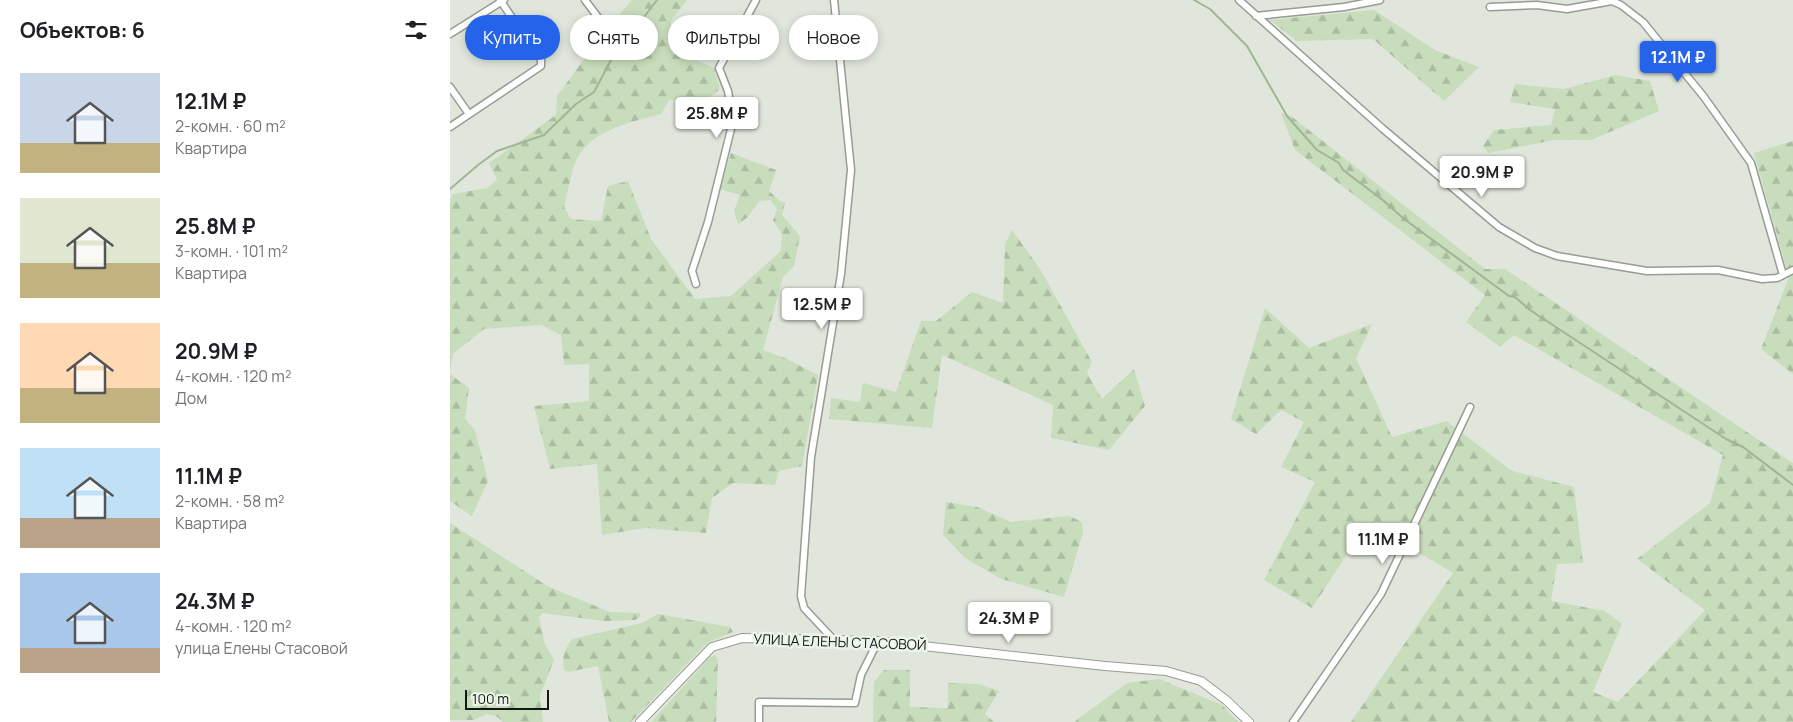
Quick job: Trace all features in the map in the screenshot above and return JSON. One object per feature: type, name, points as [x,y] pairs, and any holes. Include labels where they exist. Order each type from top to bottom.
[{"type":"main road","name":"УЛИЦА ЕЛЕНЫ СТАСОВОЙ","points":[[640,722],[712,647],[742,638],[878,641],[1166,671],[1189,676],[1206,685],[1226,700],[1249,722]]},
{"type":"street","points":[[585,0],[596,15]]},
{"type":"street","points":[[696,284],[692,271],[708,222],[733,121],[728,91],[719,68],[756,0]]},
{"type":"street","points":[[833,639],[804,608],[801,596],[811,457],[842,274],[851,170],[834,0]]},
{"type":"street","points":[[1239,0],[1382,128],[1500,227],[1536,248],[1556,256],[1647,272],[1718,270],[1762,279],[1776,278],[1793,270]]},
{"type":"street","points":[[1256,16],[1344,7],[1380,0]]},
{"type":"street","points":[[450,34],[502,1],[541,60],[541,66],[450,126]]},
{"type":"street","points":[[1490,7],[1537,5],[1567,9],[1612,1],[1621,5],[1642,22],[1704,98],[1751,163],[1783,275]]},
{"type":"street","points":[[450,87],[470,114]]},
{"type":"street","points":[[1293,722],[1381,594],[1470,407]]},
{"type":"street","points":[[759,722],[759,702],[855,703],[861,675],[878,641]]},
{"type":"green space","points":[[632,0],[687,0],[675,15],[668,15],[668,60],[696,60],[714,68],[720,88],[716,93],[704,99],[690,101],[669,100],[661,114],[610,130],[589,144],[580,154],[574,166],[569,186],[564,207],[571,219],[601,221],[608,186],[628,181],[651,239],[695,299],[731,296],[781,251],[782,234],[773,221],[777,209],[770,200],[759,201],[748,217],[738,224],[734,211],[740,195],[720,189],[731,153],[776,170],[769,191],[785,203],[782,215],[800,236],[794,266],[783,277],[763,350],[785,358],[818,375],[802,466],[779,471],[775,485],[733,483],[712,498],[706,533],[646,528],[602,535],[597,464],[550,469],[534,406],[589,401],[589,364],[564,365],[561,335],[541,325],[484,329],[453,354],[450,371],[450,199],[453,194],[487,188],[497,180],[489,163],[556,115],[557,96],[583,60],[658,60],[658,15],[619,15]]},
{"type":"green space","points":[[1374,10],[1435,50],[1479,67],[1444,101],[1373,39],[1297,41],[1270,20]]},
{"type":"green space","points":[[1616,75],[1650,81],[1659,111],[1591,140],[1554,140],[1488,153],[1483,146],[1494,130],[1551,125],[1555,109],[1510,102],[1515,84],[1564,89]]},
{"type":"green space","points":[[1281,113],[1291,116],[1485,269],[1505,269],[1793,463],[1793,722],[1351,722],[1453,573],[1368,522],[1312,608],[1264,580],[1315,482],[1281,467],[1304,422],[1281,410],[1256,434],[1231,419],[1265,308],[1309,348],[1372,324],[1356,358],[1392,437],[1447,421],[1512,471],[1574,487],[1583,563],[1557,564],[1551,601],[1605,611],[1622,624],[1593,692],[1618,702],[1705,610],[1637,559],[1710,503],[1723,455],[1514,335],[1500,347],[1466,322],[1485,295],[1295,150]]},
{"type":"green space","points":[[1793,141],[1793,374],[1761,349],[1789,277],[1754,153]]},
{"type":"green space","points":[[1012,230],[1040,269],[1092,362],[1087,373],[1102,399],[1134,369],[1145,406],[1109,450],[1051,438],[1053,405],[942,355],[932,428],[829,419],[831,398],[860,402],[863,383],[896,392],[921,321],[936,321],[972,292],[1003,303],[1005,244]]},
{"type":"green space","points":[[450,374],[469,388],[465,419],[475,430],[488,481],[472,516],[450,501]]},
{"type":"green space","points":[[946,502],[977,507],[1011,522],[1069,516],[1082,522],[1083,532],[1064,597],[1001,579],[965,558],[943,535]]},
{"type":"green space","points":[[450,523],[549,587],[610,612],[640,613],[640,617],[635,620],[603,621],[543,613],[539,617],[545,645],[554,660],[540,696],[543,722],[503,722],[496,716],[487,714],[473,720],[450,720]]},
{"type":"green space","points":[[658,614],[730,627],[733,632],[707,643],[631,722],[609,722],[598,666],[568,672],[564,670],[563,665],[565,650],[572,639],[642,623]]},
{"type":"green space","points":[[715,655],[718,659],[716,722],[651,722],[710,657]]},
{"type":"green space","points":[[884,670],[910,670],[910,707],[948,708],[948,683],[979,684],[999,691],[985,714],[994,722],[873,722],[874,682]]},
{"type":"green space","points":[[1159,679],[1222,705],[1238,722],[1074,722],[1127,683]]},
{"type":"waterway","points":[[450,189],[497,151],[544,135],[576,104],[594,92],[611,60],[657,0]]},
{"type":"waterway","points":[[1194,0],[1210,9],[1247,46],[1287,116],[1317,150],[1339,163],[1343,170],[1384,201],[1404,219],[1509,296],[1515,297],[1530,310],[1726,439],[1743,447],[1793,485]]}]
